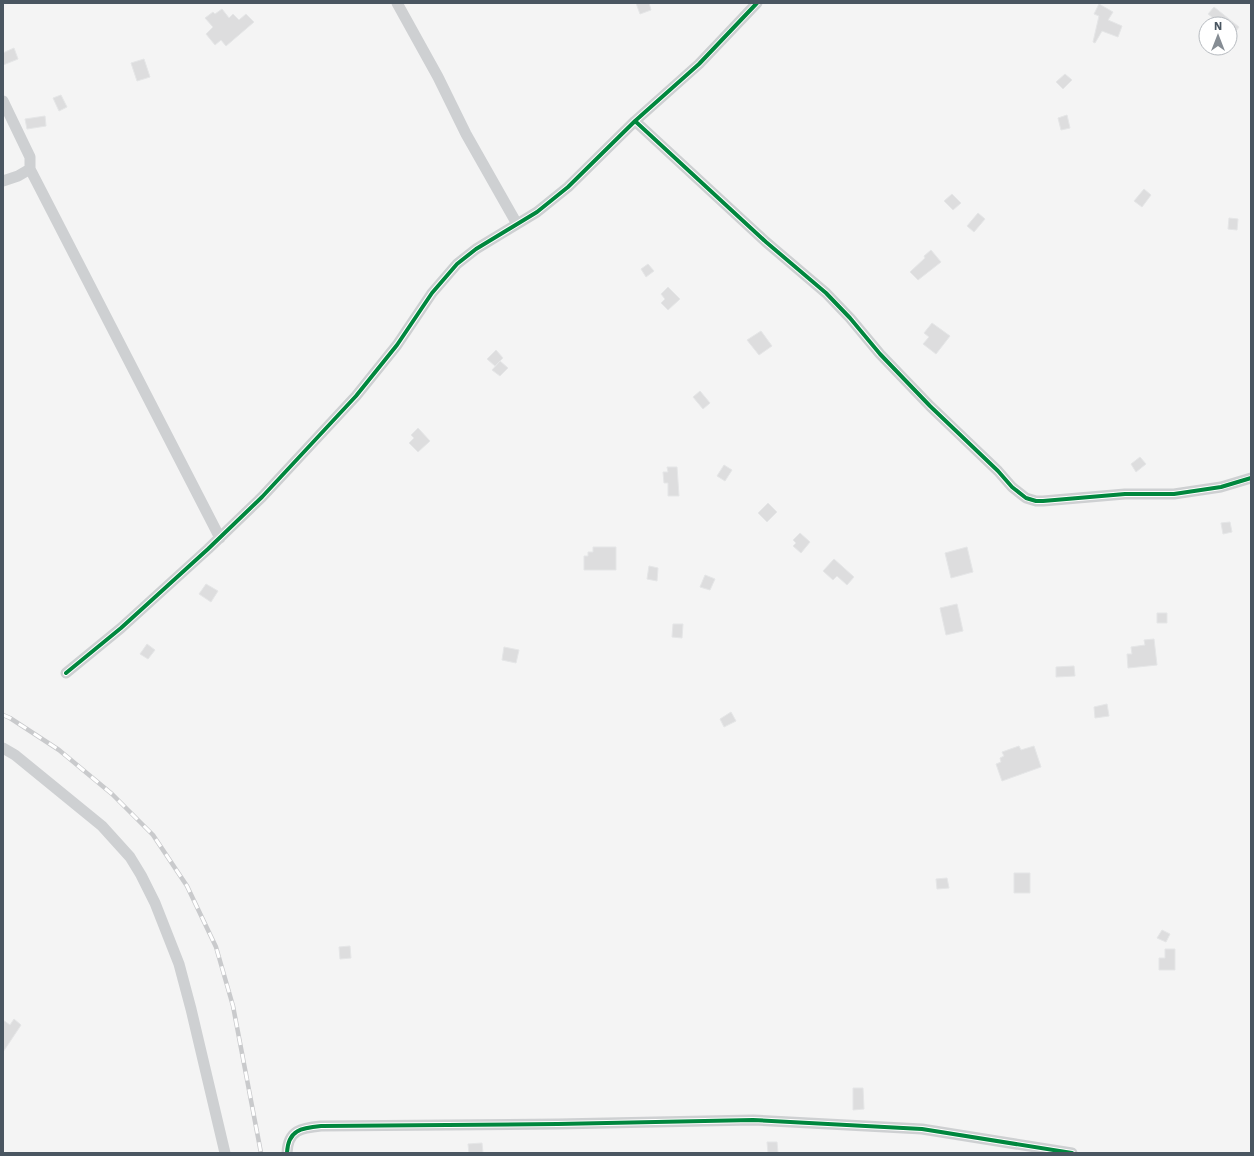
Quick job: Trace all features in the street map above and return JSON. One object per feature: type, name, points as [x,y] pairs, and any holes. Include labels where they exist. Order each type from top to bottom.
[{"type":"street","points":[[397,3],[438,77],[466,134],[517,224]]},
{"type":"street","points":[[66,673],[121,628],[220,538],[262,496],[356,396],[397,344],[432,293],[457,264],[476,249],[537,212],[568,187],[635,121],[699,64],[757,3]]},
{"type":"street","points":[[3,101],[30,157],[30,169],[220,538]]},
{"type":"street","points":[[635,121],[766,242],[826,293],[850,318],[880,354],[930,406],[1026,498],[1036,501],[1043,501],[1125,494],[1174,494],[1221,486],[1251,478]]},
{"type":"street","points":[[3,181],[18,176],[30,169]]},
{"type":"street","points":[[3,748],[15,755],[102,826],[130,857],[141,876],[155,903],[179,964],[225,1153]]},
{"type":"street","points":[[287,1153],[290,1138],[295,1132],[305,1128],[322,1126],[558,1124],[753,1120],[922,1129],[1072,1153]]},
{"type":"building","points":[[636,3],[649,3],[651,10],[640,14]]},
{"type":"building","points":[[1099,4],[1113,12],[1108,20],[1122,26],[1118,37],[1102,31],[1095,43],[1093,42],[1099,16],[1094,14]]},
{"type":"building","points":[[1214,7],[1225,16],[1211,16],[1208,14]]},
{"type":"building","points":[[222,9],[229,18],[233,14],[239,20],[246,14],[254,22],[226,46],[221,40],[215,45],[206,34],[213,27],[205,18],[213,12],[215,14]]},
{"type":"building","points":[[14,48],[18,59],[3,65],[3,53]]},
{"type":"building","points":[[144,59],[150,77],[137,81],[131,63]]},
{"type":"building","points":[[1065,74],[1072,80],[1063,89],[1056,82]]},
{"type":"building","points":[[61,95],[67,107],[59,111],[53,98]]},
{"type":"building","points":[[1067,115],[1070,128],[1061,130],[1058,118]]},
{"type":"building","points":[[45,116],[46,126],[27,129],[25,119]]},
{"type":"building","points":[[1144,189],[1151,195],[1142,207],[1134,201]]},
{"type":"building","points":[[952,194],[961,203],[953,210],[944,201]]},
{"type":"building","points":[[978,213],[985,219],[974,232],[967,226]]},
{"type":"building","points":[[1229,218],[1238,219],[1237,230],[1228,229]]},
{"type":"building","points":[[931,250],[941,262],[918,280],[910,272]]},
{"type":"building","points":[[648,264],[654,271],[646,277],[641,269]]},
{"type":"building","points":[[668,287],[680,299],[668,310],[661,303],[665,299],[661,294]]},
{"type":"building","points":[[932,323],[950,336],[936,354],[923,344],[929,337],[924,333]]},
{"type":"building","points":[[761,331],[772,346],[759,355],[747,340]]},
{"type":"building","points":[[496,350],[503,358],[495,366],[487,359]]},
{"type":"building","points":[[500,361],[508,368],[500,376],[492,370]]},
{"type":"building","points":[[700,391],[710,403],[703,409],[693,397]]},
{"type":"building","points":[[418,428],[430,441],[418,452],[409,443],[414,438],[411,435]]},
{"type":"building","points":[[1140,457],[1146,464],[1136,472],[1131,464]]},
{"type":"building","points":[[724,465],[732,470],[725,481],[717,476]]},
{"type":"building","points":[[667,467],[677,467],[679,496],[668,496],[668,483],[664,483],[663,472],[668,472]]},
{"type":"building","points":[[768,503],[777,512],[767,522],[758,513]]},
{"type":"building","points":[[1230,522],[1232,532],[1223,534],[1221,523]]},
{"type":"building","points":[[800,533],[810,542],[801,553],[793,546],[796,543],[793,540]]},
{"type":"building","points":[[593,547],[616,547],[616,570],[584,570],[584,556],[588,556],[588,552],[593,552]]},
{"type":"building","points":[[967,547],[973,572],[951,578],[945,553]]},
{"type":"building","points":[[834,559],[854,577],[847,585],[837,576],[833,580],[823,571]]},
{"type":"building","points":[[649,566],[658,568],[657,581],[647,579]]},
{"type":"building","points":[[705,575],[715,579],[710,590],[700,587]]},
{"type":"building","points":[[206,584],[218,591],[211,602],[199,594]]},
{"type":"building","points":[[957,604],[963,631],[946,635],[940,608]]},
{"type":"building","points":[[1157,613],[1167,613],[1167,623],[1157,623]]},
{"type":"building","points":[[673,624],[683,624],[682,638],[672,637]]},
{"type":"building","points":[[1154,639],[1157,665],[1128,668],[1127,654],[1132,654],[1131,647],[1145,645],[1144,640]]},
{"type":"building","points":[[147,644],[155,650],[148,659],[140,654]]},
{"type":"building","points":[[504,647],[519,650],[516,663],[502,660]]},
{"type":"building","points":[[1074,666],[1075,676],[1056,677],[1056,667]]},
{"type":"building","points":[[1107,704],[1109,716],[1095,718],[1094,707]]},
{"type":"building","points":[[731,712],[736,721],[724,727],[720,719]]},
{"type":"building","points":[[1019,746],[1021,750],[1034,746],[1041,767],[1002,781],[996,764],[1001,762],[1000,758],[1004,756],[1002,752]]},
{"type":"building","points":[[1014,873],[1030,873],[1030,893],[1014,893]]},
{"type":"building","points":[[947,878],[949,888],[937,889],[936,879]]},
{"type":"building","points":[[1162,930],[1170,934],[1166,942],[1157,938]]},
{"type":"building","points":[[350,946],[351,958],[340,959],[339,947]]},
{"type":"building","points":[[1165,949],[1175,949],[1175,970],[1159,970],[1159,958],[1165,958]]},
{"type":"building","points":[[14,1019],[21,1025],[3,1052],[3,1020],[10,1025]]},
{"type":"building","points":[[853,1088],[863,1088],[864,1109],[853,1110]]},
{"type":"building","points":[[767,1142],[777,1142],[778,1153],[768,1153]]},
{"type":"building","points":[[482,1143],[483,1153],[469,1153],[468,1144]]},
{"type":"railway","points":[[3,715],[59,750],[112,794],[153,835],[187,886],[216,947],[233,1006],[261,1153]]},
{"type":"cycle path","points":[[66,673],[121,628],[208,549],[262,497],[356,396],[397,345],[432,293],[457,264],[476,249],[537,212],[568,187],[635,121],[699,64],[757,3]]},
{"type":"cycle path","points":[[635,121],[766,242],[826,293],[850,318],[880,354],[930,406],[998,471],[1012,487],[1026,498],[1036,501],[1043,501],[1125,494],[1174,494],[1221,487],[1251,478]]},
{"type":"cycle path","points":[[287,1153],[288,1145],[293,1134],[302,1129],[322,1126],[558,1124],[753,1120],[922,1129],[1072,1153]]}]
